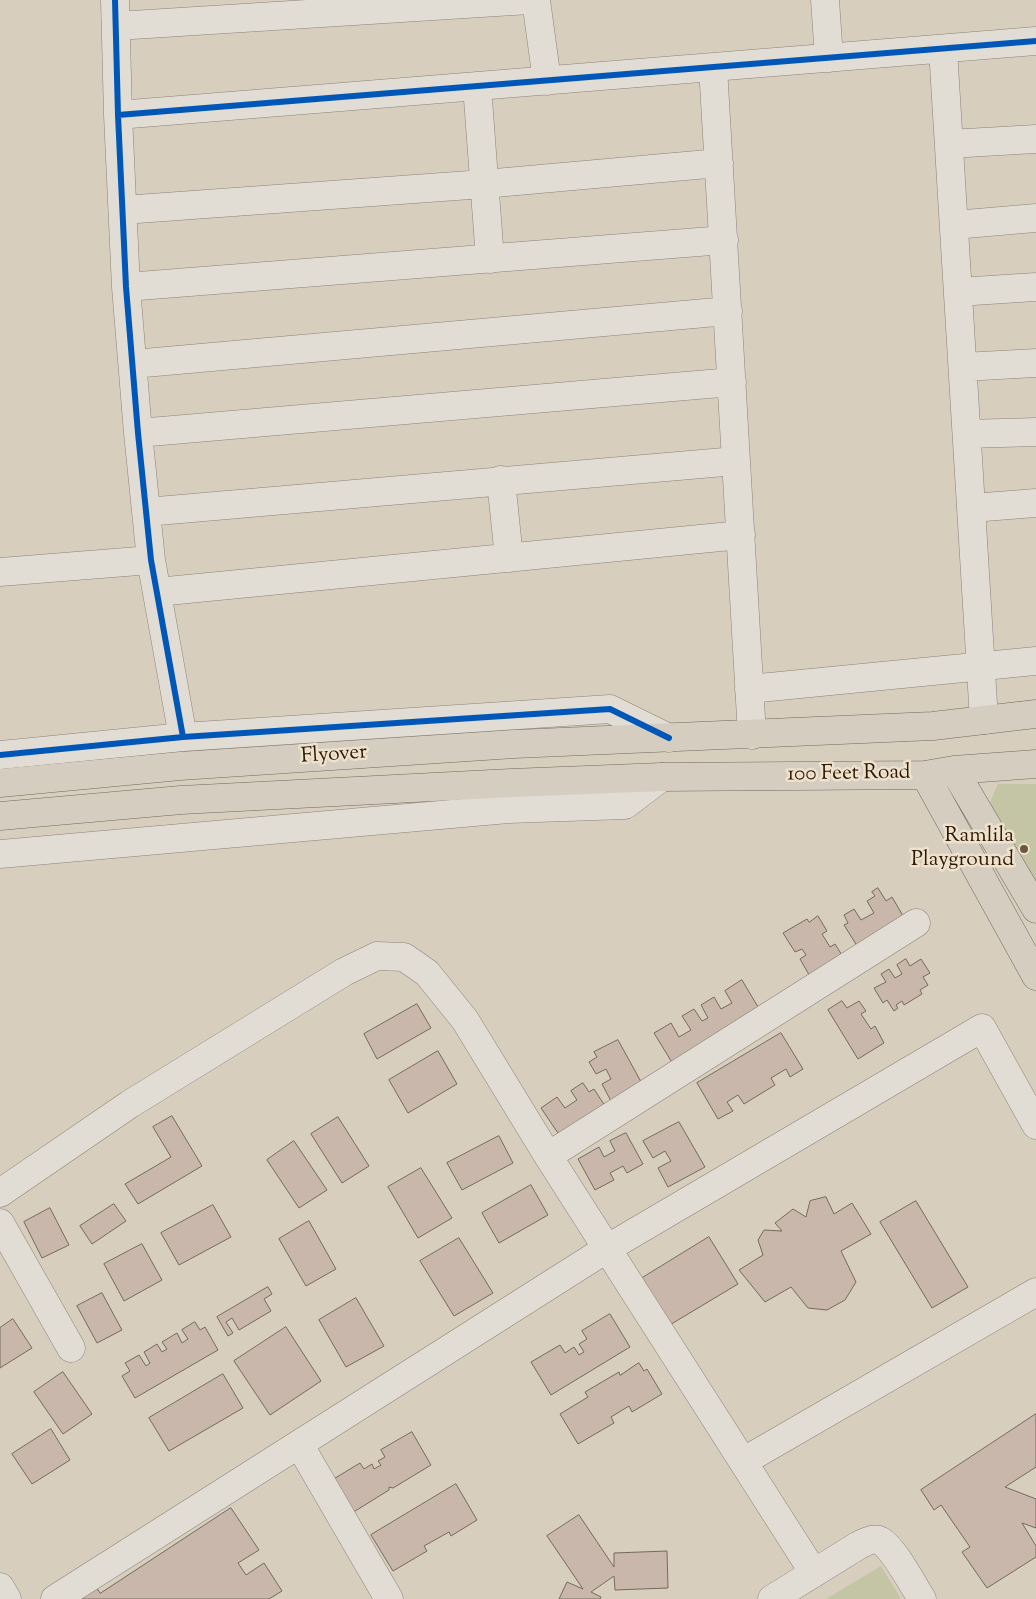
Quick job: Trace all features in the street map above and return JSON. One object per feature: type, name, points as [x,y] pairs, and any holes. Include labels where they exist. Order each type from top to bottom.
[{"type":"main road","name":"100 Feet Road","points":[[669,738],[933,726],[1036,714]]},
{"type":"main road","name":"Flyover","points":[[0,783],[180,766],[514,744],[669,738]]},
{"type":"main road","name":"100 Feet Road","points":[[662,777],[925,774],[1036,764]]},
{"type":"main road","points":[[954,770],[1036,909]]},
{"type":"main road","points":[[925,774],[1036,976]]},
{"type":"main road","name":"Flyover","points":[[0,816],[181,800],[662,777]]},
{"type":"street","points":[[184,737],[151,560],[138,434],[126,287],[115,13],[529,0]]},
{"type":"street","points":[[536,0],[547,81]]},
{"type":"street","points":[[825,0],[829,58]]},
{"type":"street","points":[[118,115],[1036,42]]},
{"type":"street","points":[[943,49],[984,720]]},
{"type":"street","points":[[713,67],[752,735]]},
{"type":"street","points":[[477,86],[490,259]]},
{"type":"street","points":[[949,144],[1036,139]]},
{"type":"street","points":[[123,210],[484,184],[719,163]]},
{"type":"street","points":[[954,225],[1036,218]]},
{"type":"street","points":[[126,287],[724,240]]},
{"type":"street","points":[[958,292],[1036,287]]},
{"type":"street","points":[[133,364],[728,311]]},
{"type":"street","points":[[962,367],[1036,363]]},
{"type":"street","points":[[138,434],[732,382]]},
{"type":"street","points":[[967,434],[1036,432]]},
{"type":"street","points":[[146,512],[736,461]]},
{"type":"street","points":[[501,480],[509,558]]},
{"type":"street","points":[[972,508],[1036,503]]},
{"type":"street","points":[[157,592],[741,535]]},
{"type":"street","points":[[0,572],[151,560]]},
{"type":"street","points":[[749,689],[1036,660]]},
{"type":"street","points":[[0,755],[184,737],[610,709],[669,738]]},
{"type":"street","points":[[0,854],[508,809],[625,805],[662,777]]},
{"type":"street","points":[[548,1156],[916,923]]},
{"type":"street","points":[[0,1193],[130,1104],[344,972],[378,956],[404,957],[427,973],[465,1020],[548,1156],[814,1572]]},
{"type":"street","points":[[56,1599],[608,1248],[982,1028],[1036,1125]]},
{"type":"street","points":[[0,1223],[71,1348]]},
{"type":"street","points":[[744,1461],[1036,1292]]},
{"type":"street","points":[[299,1444],[389,1599]]},
{"type":"street","points":[[772,1599],[859,1545],[871,1540],[881,1541],[891,1550],[922,1599]]},
{"type":"street","points":[[0,1587],[7,1599]]},
{"type":"green space","name":"Ramlila Playground","points":[[998,784],[1036,784],[1036,891],[988,807]]},
{"type":"green space","points":[[881,1566],[901,1599],[826,1599]]},
{"type":"building","points":[[878,888],[886,901],[892,897],[906,921],[859,949],[844,925],[848,923],[844,915],[854,909],[861,920],[874,913],[867,901],[875,896],[872,892]]},
{"type":"building","points":[[818,916],[827,931],[822,934],[830,947],[835,944],[845,960],[812,980],[800,959],[806,955],[802,949],[795,952],[783,933],[807,919],[809,922]]},
{"type":"building","points":[[906,959],[910,966],[921,959],[930,973],[923,977],[928,985],[920,990],[922,994],[904,1005],[902,1001],[896,1005],[898,1008],[894,1011],[887,1000],[883,1003],[874,988],[886,982],[881,974],[889,969],[895,978],[902,974],[897,965]]},
{"type":"building","points":[[742,980],[761,1012],[673,1064],[654,1033],[671,1023],[679,1037],[691,1030],[682,1016],[694,1009],[702,1021],[708,1018],[701,1005],[714,997],[721,1009],[732,1003],[725,991]]},
{"type":"building","points":[[842,1001],[847,1008],[859,1001],[866,1011],[861,1014],[871,1029],[875,1026],[884,1043],[858,1059],[828,1010]]},
{"type":"building","points":[[417,1004],[431,1028],[377,1059],[364,1034]]},
{"type":"building","points":[[781,1033],[803,1069],[790,1077],[786,1069],[771,1078],[775,1085],[744,1104],[738,1095],[727,1102],[733,1111],[718,1119],[697,1083]]},
{"type":"building","points":[[618,1040],[645,1089],[611,1101],[602,1084],[611,1079],[606,1069],[596,1074],[589,1062],[597,1057],[594,1052]]},
{"type":"building","points":[[438,1051],[457,1084],[408,1113],[389,1080]]},
{"type":"building","points":[[583,1083],[589,1092],[594,1089],[607,1109],[562,1139],[541,1108],[557,1097],[565,1108],[577,1100],[571,1091]]},
{"type":"building","points":[[172,1116],[202,1166],[138,1204],[125,1184],[171,1157],[153,1127]]},
{"type":"building","points":[[338,1117],[369,1166],[342,1183],[311,1134]]},
{"type":"building","points":[[679,1122],[705,1167],[668,1187],[658,1168],[671,1161],[665,1151],[653,1158],[643,1141]]},
{"type":"building","points":[[626,1133],[643,1164],[627,1173],[623,1166],[610,1173],[614,1180],[595,1190],[578,1159],[599,1147],[604,1157],[615,1151],[610,1141]]},
{"type":"building","points":[[499,1136],[513,1163],[462,1190],[447,1163]]},
{"type":"building","points":[[294,1141],[327,1190],[299,1208],[267,1160]]},
{"type":"building","points":[[421,1168],[452,1218],[418,1238],[388,1187]]},
{"type":"building","points":[[531,1185],[548,1215],[499,1243],[482,1213]]},
{"type":"building","points":[[826,1197],[834,1214],[852,1203],[871,1234],[841,1251],[856,1282],[845,1300],[827,1310],[808,1308],[791,1287],[765,1302],[739,1270],[763,1255],[758,1240],[764,1230],[782,1231],[775,1223],[793,1209],[806,1217],[810,1201]]},
{"type":"building","points":[[916,1201],[968,1287],[932,1308],[880,1222]]},
{"type":"building","points":[[114,1204],[126,1221],[92,1244],[80,1226]]},
{"type":"building","points":[[213,1205],[231,1237],[179,1265],[161,1233]]},
{"type":"building","points":[[50,1208],[69,1245],[42,1258],[24,1222]]},
{"type":"building","points":[[309,1221],[336,1269],[306,1286],[279,1239]]},
{"type":"building","points":[[709,1237],[738,1284],[668,1326],[639,1280]]},
{"type":"building","points":[[459,1238],[493,1293],[454,1316],[420,1261]]},
{"type":"building","points":[[142,1244],[162,1280],[124,1301],[104,1264]]},
{"type":"building","points":[[268,1287],[272,1294],[264,1299],[271,1311],[239,1330],[232,1318],[226,1322],[233,1333],[228,1336],[217,1317]]},
{"type":"building","points":[[102,1293],[122,1330],[97,1343],[77,1306]]},
{"type":"building","points":[[356,1298],[384,1346],[346,1367],[319,1320]]},
{"type":"building","points":[[610,1314],[630,1347],[551,1395],[531,1362],[560,1345],[565,1353],[574,1347],[579,1355],[584,1352],[579,1344],[587,1339],[582,1331]]},
{"type":"building","points":[[13,1319],[32,1348],[0,1368],[0,1328]]},
{"type":"building","points":[[195,1322],[200,1330],[205,1327],[218,1350],[135,1398],[122,1376],[130,1371],[125,1363],[139,1355],[146,1366],[150,1363],[144,1352],[157,1344],[162,1352],[167,1349],[162,1342],[177,1333],[182,1343],[188,1339],[182,1330]]},
{"type":"building","points":[[286,1327],[321,1381],[270,1415],[234,1361]]},
{"type":"building","points":[[639,1363],[644,1371],[647,1369],[662,1394],[632,1412],[629,1406],[611,1417],[614,1423],[578,1444],[560,1414],[588,1397],[585,1392],[619,1372],[620,1375]]},
{"type":"building","points":[[63,1372],[92,1414],[63,1434],[34,1392]]},
{"type":"building","points":[[223,1374],[243,1408],[169,1451],[149,1418]]},
{"type":"building","points":[[1036,1414],[1036,1467],[1005,1487],[1036,1499],[1036,1528],[1022,1523],[1036,1546],[1036,1557],[987,1588],[962,1552],[970,1547],[941,1505],[934,1510],[921,1490]]},
{"type":"building","points":[[51,1429],[70,1460],[32,1484],[12,1454]]},
{"type":"building","points":[[412,1432],[431,1465],[393,1488],[389,1487],[389,1490],[352,1513],[332,1480],[360,1463],[364,1469],[372,1464],[374,1469],[381,1465],[378,1461],[385,1457],[381,1450]]},
{"type":"building","points":[[456,1484],[477,1520],[451,1536],[449,1532],[424,1546],[427,1551],[393,1571],[371,1535]]},
{"type":"building","points":[[231,1508],[259,1550],[238,1563],[246,1575],[264,1563],[282,1591],[269,1599],[73,1599],[95,1585],[100,1593]]},
{"type":"building","points":[[579,1515],[614,1567],[614,1553],[667,1551],[668,1588],[615,1590],[614,1576],[591,1592],[601,1597],[600,1599],[559,1599],[567,1582],[583,1589],[547,1536]]},
{"type":"cycle path","points":[[115,0],[126,287],[138,433],[151,560],[183,737]]},
{"type":"cycle path","points":[[118,115],[1036,41]]},
{"type":"cycle path","points":[[0,755],[183,737],[610,709],[669,738]]},
{"type":"place","name":"Ramlila Playground","points":[[1024,849]]}]
